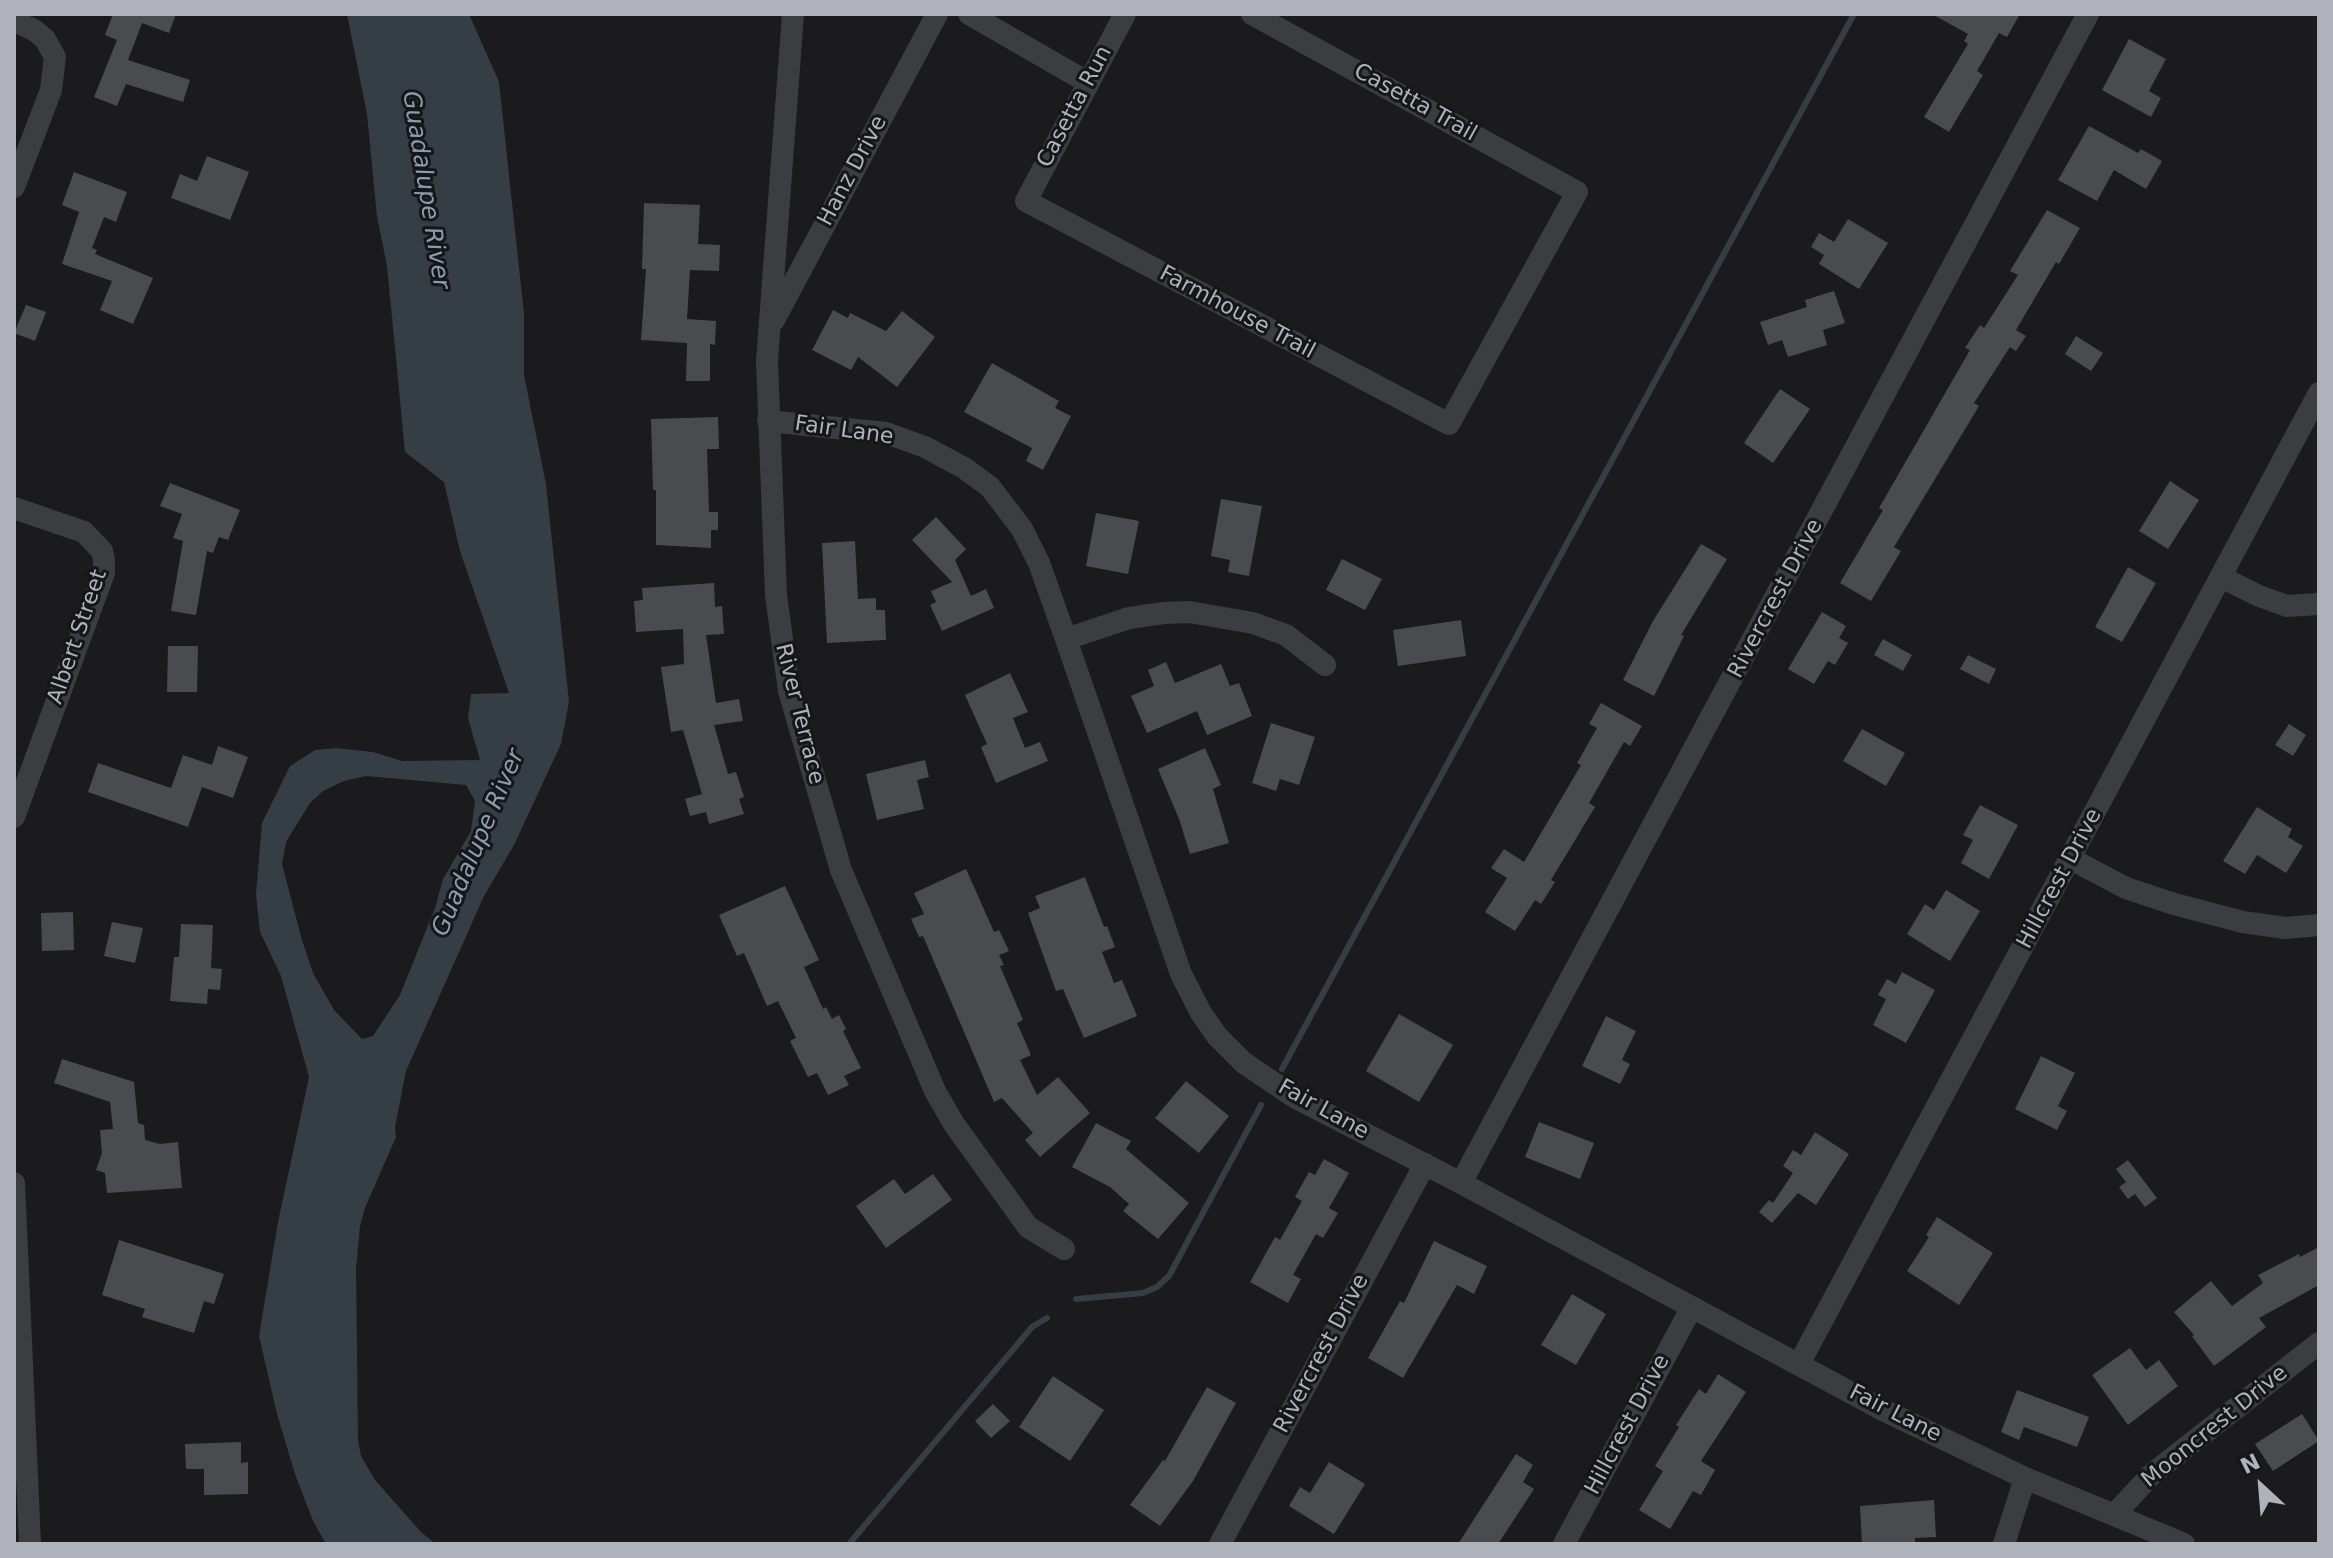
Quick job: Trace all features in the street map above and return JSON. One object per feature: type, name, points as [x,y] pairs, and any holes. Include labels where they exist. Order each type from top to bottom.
[{"type":"street","name":"River Terrace","points":[[793,14],[767,361],[780,640],[789,691],[841,870],[935,1091],[954,1124],[1028,1227],[1064,1249]]},
{"type":"street","name":"Hanz Drive","points":[[769,328],[937,14]]},
{"type":"street","points":[[969,14],[1087,82]]},
{"type":"street","name":"Casetta Run","points":[[1026,201],[1125,14]]},
{"type":"street","name":"Casetta Trail","points":[[1252,14],[1577,192],[1449,424]]},
{"type":"street","name":"Rivercrest Drive","points":[[1461,1183],[2088,14]]},
{"type":"street","points":[[14,21],[45,39],[55,57],[51,90],[14,187]]},
{"type":"street","name":"Farmhouse Trail","points":[[1026,201],[1449,424]]},
{"type":"street","name":"Hillcrest Drive","points":[[1799,1364],[2319,393]]},
{"type":"street","name":"Fair Lane","points":[[768,421],[886,433],[925,447],[964,468],[990,487],[1022,529],[1039,563],[1181,974],[1217,1036],[1244,1063],[1296,1098],[1883,1410],[2025,1478],[2184,1544]]},
{"type":"street","name":"Albert Street","points":[[14,508],[84,532],[102,551],[104,573],[14,817]]},
{"type":"street","points":[[2221,577],[2287,606],[2319,604]]},
{"type":"street","points":[[1066,639],[1129,618],[1189,612],[1253,623],[1286,635],[1325,665]]},
{"type":"street","points":[[2071,859],[2126,888],[2174,904],[2243,922],[2285,928],[2319,925]]},
{"type":"street","name":"Rivercrest Drive","points":[[1220,1544],[1425,1164]]},
{"type":"street","points":[[14,1183],[30,1544]]},
{"type":"street","name":"Hillcrest Drive","points":[[1564,1544],[1692,1307]]},
{"type":"street","name":"Mooncrest Drive","points":[[2114,1515],[2151,1475],[2319,1343]]},
{"type":"street","points":[[2004,1544],[2025,1478]]},
{"type":"water","name":"Guadalupe River","points":[[347,14],[469,14],[499,82],[524,314],[524,375],[546,484],[569,702],[561,744],[514,845],[484,896],[406,1071],[395,1127],[396,1137],[360,1226],[356,1269],[358,1440],[361,1456],[375,1480],[421,1532],[436,1544],[326,1544],[313,1521],[295,1474],[259,1336],[278,1222],[309,1077],[281,976],[260,932],[256,894],[262,823],[290,766],[315,750],[336,748],[373,752],[402,761],[480,760],[468,718],[471,694],[509,693],[460,551],[444,482],[405,452],[387,266],[377,217],[367,114]],"holes":[[[366,776],[466,785],[475,801],[471,831],[443,879],[435,908],[400,995],[373,1036],[362,1039],[334,1010],[313,973],[282,864],[286,842],[310,803],[323,791],[344,781]]]},
{"type":"building","points":[[113,14],[176,14],[169,33],[142,23],[128,60],[190,80],[183,102],[126,84],[117,106],[94,97],[117,40],[105,35]]},
{"type":"building","points":[[1932,14],[2020,14],[2007,37],[1999,33],[1977,71],[1983,75],[1949,132],[1924,117],[1968,44],[1964,41],[1968,34]]},
{"type":"building","points":[[2129,39],[2166,59],[2149,91],[2161,98],[2151,117],[2102,90]]},
{"type":"building","points":[[2089,126],[2138,153],[2141,149],[2162,161],[2146,189],[2114,170],[2097,201],[2058,180]]},
{"type":"building","points":[[207,156],[249,172],[230,220],[171,198],[180,174],[197,181]]},
{"type":"building","points":[[74,172],[127,192],[116,222],[104,217],[92,248],[97,250],[95,254],[153,278],[133,324],[100,310],[112,281],[62,264],[79,212],[62,205]]},
{"type":"building","points":[[644,203],[700,205],[698,244],[720,245],[719,271],[690,270],[687,319],[716,321],[715,345],[710,344],[710,381],[686,381],[687,343],[641,340],[646,269],[642,269]]},
{"type":"building","points":[[2047,210],[2080,228],[2016,330],[2026,336],[2016,351],[2010,347],[1974,403],[1979,406],[1894,547],[1901,551],[1871,601],[1840,583],[1883,510],[1879,508],[1970,350],[1965,348],[1980,325],[1984,328],[2018,275],[2010,271]]},
{"type":"building","points":[[1848,219],[1888,243],[1859,289],[1819,264],[1824,255],[1811,247],[1819,233],[1834,242]]},
{"type":"building","points":[[1834,291],[1845,323],[1823,330],[1827,345],[1788,357],[1782,340],[1768,345],[1760,322],[1807,307],[1805,300]]},
{"type":"building","points":[[26,305],[46,312],[35,341],[14,333]]},
{"type":"building","points":[[833,310],[848,318],[850,313],[886,331],[902,311],[935,337],[897,387],[858,357],[851,370],[812,350]]},
{"type":"building","points":[[2076,336],[2103,353],[2091,371],[2065,354]]},
{"type":"building","points":[[992,363],[1059,401],[1055,408],[1071,416],[1043,470],[1026,461],[1032,448],[964,412]]},
{"type":"building","points":[[1780,389],[1810,409],[1773,463],[1744,443]]},
{"type":"building","points":[[718,417],[719,449],[707,449],[709,512],[718,512],[718,530],[711,530],[711,548],[656,545],[651,419]]},
{"type":"building","points":[[2170,481],[2199,500],[2168,549],[2139,531]]},
{"type":"building","points":[[170,483],[240,510],[228,540],[219,537],[213,553],[207,551],[196,615],[171,611],[183,541],[173,538],[182,514],[160,506]]},
{"type":"building","points":[[1221,499],[1262,506],[1249,576],[1228,572],[1230,560],[1211,556]]},
{"type":"building","points":[[1096,513],[1139,521],[1128,574],[1086,566]]},
{"type":"building","points":[[936,517],[966,549],[955,560],[971,596],[986,589],[994,608],[942,631],[930,605],[936,602],[931,591],[952,582],[912,540]]},
{"type":"building","points":[[855,541],[858,599],[876,598],[876,610],[885,610],[886,640],[827,643],[822,543]]},
{"type":"building","points":[[1701,544],[1727,559],[1681,635],[1684,636],[1654,696],[1623,680],[1653,621]]},
{"type":"building","points":[[1342,559],[1382,579],[1365,610],[1326,590]]},
{"type":"building","points":[[2128,567],[2156,583],[2122,642],[2095,627]]},
{"type":"building","points":[[714,583],[715,607],[722,606],[724,634],[706,635],[716,703],[739,699],[743,721],[714,725],[728,774],[736,772],[744,797],[739,799],[744,814],[709,824],[706,812],[690,816],[685,799],[702,794],[683,730],[671,732],[661,667],[684,664],[683,629],[636,632],[634,601],[643,600],[642,588]]},
{"type":"building","points":[[1822,612],[1846,626],[1839,638],[1848,643],[1835,665],[1828,661],[1814,684],[1788,669]]},
{"type":"building","points":[[1461,620],[1466,656],[1398,666],[1393,630]]},
{"type":"building","points":[[1883,639],[1912,655],[1903,671],[1874,655]]},
{"type":"building","points":[[168,646],[198,646],[197,692],[167,692]]},
{"type":"building","points":[[1968,655],[1996,669],[1989,684],[1960,669]]},
{"type":"building","points":[[1166,662],[1175,683],[1221,664],[1230,686],[1239,683],[1252,716],[1207,735],[1197,711],[1147,733],[1131,696],[1154,686],[1148,670]]},
{"type":"building","points":[[1010,673],[1028,712],[1013,718],[1025,748],[1040,742],[1048,761],[996,783],[981,747],[987,744],[965,695]]},
{"type":"building","points":[[1601,703],[1642,726],[1630,746],[1624,742],[1589,803],[1595,807],[1551,880],[1555,882],[1541,904],[1535,900],[1515,931],[1485,912],[1507,878],[1491,868],[1504,849],[1524,862],[1581,765],[1577,763],[1597,728],[1589,724]]},
{"type":"building","points":[[1271,723],[1315,737],[1299,785],[1280,779],[1276,791],[1252,783]]},
{"type":"building","points":[[2289,724],[2306,735],[2293,756],[2275,745]]},
{"type":"building","points":[[1862,729],[1905,753],[1886,786],[1843,761]]},
{"type":"building","points":[[218,746],[248,757],[233,798],[202,787],[188,827],[88,792],[98,763],[171,788],[183,755],[212,765]]},
{"type":"building","points":[[1205,748],[1221,785],[1213,789],[1229,843],[1190,854],[1158,769]]},
{"type":"building","points":[[925,760],[929,777],[917,780],[924,809],[877,820],[866,774]]},
{"type":"building","points":[[1980,805],[2018,825],[1989,879],[1961,863],[1973,840],[1963,835]]},
{"type":"building","points":[[2257,807],[2292,829],[2288,837],[2303,846],[2286,873],[2257,855],[2245,874],[2223,861]]},
{"type":"building","points":[[966,869],[994,932],[999,930],[1009,951],[999,955],[1004,965],[1000,966],[1023,1020],[1017,1023],[1031,1055],[1020,1060],[1037,1095],[1058,1077],[1090,1113],[1040,1157],[1025,1140],[1033,1133],[1002,1098],[994,1102],[923,936],[919,937],[911,919],[924,914],[914,893]]},
{"type":"building","points":[[1085,877],[1115,947],[1102,952],[1114,983],[1122,980],[1137,1016],[1084,1038],[1063,989],[1056,991],[1028,913],[1040,908],[1035,896]]},
{"type":"building","points":[[785,886],[819,960],[804,967],[823,1009],[826,1007],[832,1019],[839,1015],[846,1029],[843,1031],[861,1068],[844,1076],[849,1085],[828,1095],[817,1073],[808,1077],[790,1041],[796,1038],[778,1001],[767,1006],[744,953],[737,956],[719,915]]},
{"type":"building","points":[[1946,890],[1980,911],[1950,961],[1907,934],[1925,904],[1934,910]]},
{"type":"building","points":[[73,912],[74,950],[42,951],[41,913]]},
{"type":"building","points":[[112,922],[143,928],[135,963],[104,956]]},
{"type":"building","points":[[181,924],[213,925],[211,968],[222,969],[220,990],[208,989],[207,1004],[170,1001],[174,957],[179,957]]},
{"type":"building","points":[[1902,972],[1935,990],[1906,1043],[1873,1025],[1886,999],[1878,995],[1887,979],[1896,984]]},
{"type":"building","points":[[1399,1014],[1453,1045],[1419,1102],[1366,1071]]},
{"type":"building","points":[[1606,1016],[1636,1031],[1622,1060],[1630,1064],[1620,1084],[1582,1066]]},
{"type":"building","points":[[2041,1056],[2075,1073],[2058,1106],[2067,1111],[2057,1130],[2015,1109]]},
{"type":"building","points":[[62,1059],[134,1082],[138,1123],[144,1125],[145,1140],[160,1144],[178,1142],[182,1188],[107,1193],[105,1173],[96,1170],[102,1153],[100,1130],[113,1129],[110,1102],[54,1083]]},
{"type":"building","points":[[1186,1081],[1229,1116],[1199,1153],[1155,1118]]},
{"type":"building","points":[[1539,1122],[1594,1143],[1580,1179],[1525,1157]]},
{"type":"building","points":[[1096,1123],[1131,1141],[1126,1149],[1189,1203],[1158,1239],[1123,1211],[1129,1204],[1110,1187],[1072,1167]]},
{"type":"building","points":[[1815,1132],[1849,1154],[1816,1205],[1798,1193],[1772,1223],[1759,1212],[1769,1200],[1773,1203],[1793,1173],[1783,1166],[1793,1150],[1801,1155]]},
{"type":"building","points":[[1324,1159],[1349,1173],[1329,1208],[1338,1213],[1323,1238],[1316,1234],[1293,1275],[1301,1279],[1288,1303],[1250,1282],[1275,1237],[1280,1240],[1302,1201],[1295,1197],[1309,1172],[1315,1175]]},
{"type":"building","points":[[2128,1160],[2157,1198],[2145,1207],[2135,1194],[2128,1199],[2119,1187],[2126,1182],[2116,1169]]},
{"type":"building","points":[[933,1174],[952,1200],[886,1248],[856,1206],[894,1179],[905,1194]]},
{"type":"building","points":[[1937,1217],[1993,1253],[1959,1305],[1907,1271],[1929,1237],[1926,1235]]},
{"type":"building","points":[[119,1240],[224,1274],[214,1304],[204,1301],[194,1333],[142,1317],[145,1309],[102,1295]]},
{"type":"building","points":[[1434,1241],[1487,1266],[1474,1294],[1457,1285],[1403,1378],[1368,1358],[1400,1301],[1404,1303]]},
{"type":"building","points":[[2319,1247],[2319,1285],[2259,1318],[2266,1327],[2214,1366],[2174,1312],[2211,1281],[2232,1306],[2263,1283],[2258,1275]]},
{"type":"building","points":[[1572,1294],[1606,1314],[1576,1365],[1541,1345]]},
{"type":"building","points":[[2130,1348],[2146,1370],[2159,1360],[2178,1386],[2128,1425],[2092,1375]]},
{"type":"building","points":[[1718,1374],[1746,1392],[1701,1461],[1715,1470],[1701,1495],[1693,1491],[1670,1529],[1639,1510],[1663,1471],[1655,1466],[1679,1427],[1676,1425],[1699,1389],[1706,1394]]},
{"type":"building","points":[[1053,1376],[1104,1410],[1070,1461],[1019,1427]]},
{"type":"building","points":[[1207,1387],[1236,1403],[1193,1481],[1160,1526],[1130,1505],[1165,1461]]},
{"type":"building","points":[[2017,1390],[2089,1417],[2077,1447],[2024,1427],[2019,1440],[2001,1432]]},
{"type":"building","points":[[993,1404],[1010,1421],[991,1438],[975,1421]]},
{"type":"building","points":[[2302,1414],[2319,1441],[2273,1471],[2255,1444]]},
{"type":"building","points":[[241,1442],[241,1463],[248,1462],[248,1494],[204,1495],[204,1469],[186,1469],[185,1444]]},
{"type":"building","points":[[1516,1454],[1533,1465],[1523,1482],[1534,1489],[1498,1544],[1458,1544]]},
{"type":"building","points":[[1329,1462],[1365,1484],[1334,1534],[1289,1506],[1300,1487],[1310,1493]]},
{"type":"building","points":[[1934,1500],[1936,1537],[1915,1538],[1915,1543],[1862,1544],[1860,1506]]},
{"type":"waterway","points":[[1282,1069],[1854,14]]},
{"type":"waterway","points":[[1076,1299],[1143,1293],[1157,1287],[1169,1276],[1261,1105]]},
{"type":"waterway","points":[[849,1544],[1032,1327],[1047,1318]]}]
